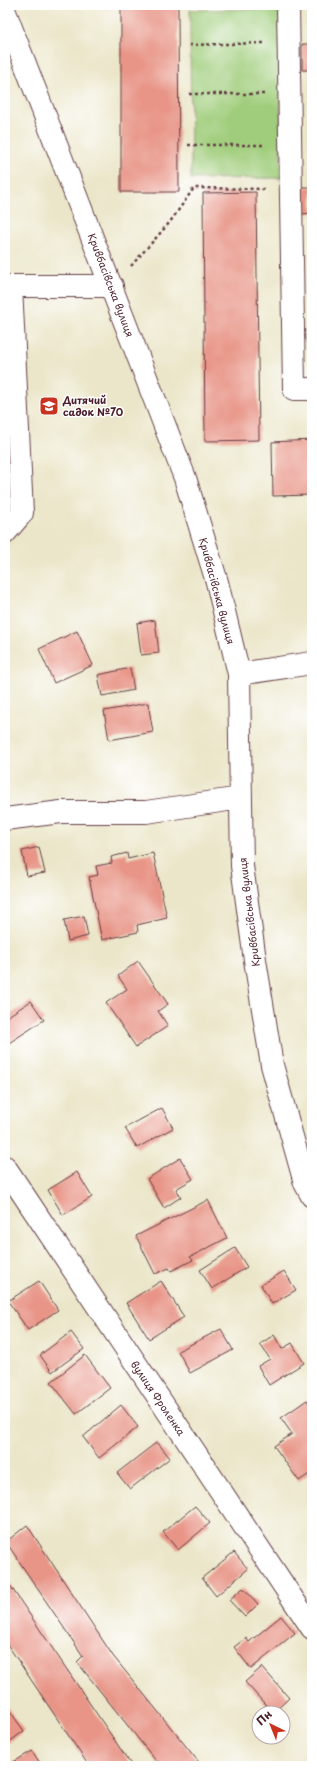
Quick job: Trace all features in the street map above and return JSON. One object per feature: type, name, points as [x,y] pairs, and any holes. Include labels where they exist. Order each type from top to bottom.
[{"type":"street","points":[[288,5],[294,389],[312,389]]},
{"type":"street","name":"Кривбасівська вулиця","points":[[5,12],[185,478],[217,582],[239,674],[242,866],[254,960],[272,1065],[305,1183],[312,1196]]},
{"type":"street","points":[[5,533],[22,513],[8,286],[112,286]]},
{"type":"street","points":[[239,674],[312,663]]},
{"type":"street","points":[[5,819],[61,812],[146,812],[241,798]]},
{"type":"street","name":"вулиця Фроленка","points":[[5,1167],[312,1628]]},
{"type":"path","points":[[189,45],[288,42]]},
{"type":"path","points":[[189,94],[289,94]]},
{"type":"path","points":[[188,145],[290,145]]},
{"type":"path","points":[[112,286],[150,247],[194,188],[291,190]]},
{"type":"green space","points":[[280,9],[281,178],[191,179],[190,10]]},
{"type":"building","points":[[121,5],[178,5],[179,192],[121,192]]},
{"type":"building","points":[[302,44],[312,44],[312,70],[302,70]]},
{"type":"building","points":[[301,187],[312,187],[312,213],[302,214]]},
{"type":"building","points":[[256,192],[259,440],[205,441],[203,193]]},
{"type":"building","points":[[312,440],[312,495],[273,496],[272,442]]},
{"type":"building","points":[[155,620],[159,653],[141,655],[137,623]]},
{"type":"building","points":[[77,631],[93,665],[54,683],[39,649]]},
{"type":"building","points":[[130,668],[134,690],[102,696],[98,675]]},
{"type":"building","points":[[148,703],[153,732],[109,740],[104,711]]},
{"type":"building","points":[[39,847],[45,873],[27,876],[22,851]]},
{"type":"building","points":[[127,853],[128,859],[153,853],[167,918],[137,925],[138,932],[102,940],[89,877],[98,875],[96,866],[112,863],[111,857]]},
{"type":"building","points":[[84,916],[88,936],[68,941],[64,920]]},
{"type":"building","points":[[138,961],[168,1004],[158,1011],[168,1026],[136,1047],[106,1003],[127,989],[118,976]]},
{"type":"building","points":[[31,1001],[44,1020],[9,1043],[5,1036],[5,1018]]},
{"type":"building","points":[[162,1108],[173,1128],[137,1148],[125,1128]]},
{"type":"building","points":[[180,1158],[193,1179],[176,1189],[181,1197],[164,1208],[147,1179]]},
{"type":"building","points":[[77,1172],[92,1197],[63,1215],[48,1190]]},
{"type":"building","points":[[208,1200],[227,1238],[190,1257],[193,1260],[171,1271],[169,1268],[155,1274],[136,1236]]},
{"type":"building","points":[[235,1248],[247,1267],[212,1289],[200,1270]]},
{"type":"building","points":[[284,1271],[296,1290],[272,1304],[261,1285]]},
{"type":"building","points":[[39,1281],[58,1310],[28,1330],[8,1301]]},
{"type":"building","points":[[161,1281],[184,1317],[149,1339],[126,1303]]},
{"type":"building","points":[[221,1329],[233,1350],[190,1373],[178,1351]]},
{"type":"building","points":[[71,1332],[84,1349],[52,1372],[40,1355]]},
{"type":"building","points":[[274,1335],[282,1349],[292,1343],[304,1363],[269,1385],[258,1366],[270,1359],[260,1344]]},
{"type":"building","points":[[85,1355],[110,1388],[76,1414],[51,1382]]},
{"type":"building","points":[[307,1400],[312,1407],[312,1472],[299,1481],[274,1446],[292,1434],[281,1418]]},
{"type":"building","points":[[121,1405],[138,1427],[99,1458],[83,1437]]},
{"type":"building","points":[[157,1442],[170,1458],[130,1489],[117,1473]]},
{"type":"building","points":[[195,1506],[210,1523],[178,1550],[163,1532]]},
{"type":"building","points":[[27,1525],[113,1656],[202,1766],[160,1766],[77,1662],[83,1656],[6,1542]]},
{"type":"building","points":[[234,1552],[248,1569],[216,1596],[202,1578]]},
{"type":"building","points":[[5,1578],[132,1766],[89,1766],[5,1641]]},
{"type":"building","points":[[243,1588],[258,1604],[245,1617],[229,1600]]},
{"type":"building","points":[[281,1616],[295,1633],[251,1669],[234,1647],[246,1638],[249,1642]]},
{"type":"building","points":[[262,1667],[289,1698],[282,1705],[266,1705],[245,1682]]},
{"type":"building","points":[[5,1704],[24,1731],[5,1745]]},
{"type":"building","points":[[32,1751],[42,1766],[7,1766]]},
{"type":"place","name":"Дитячий садок №70","points":[[49,406]]}]
